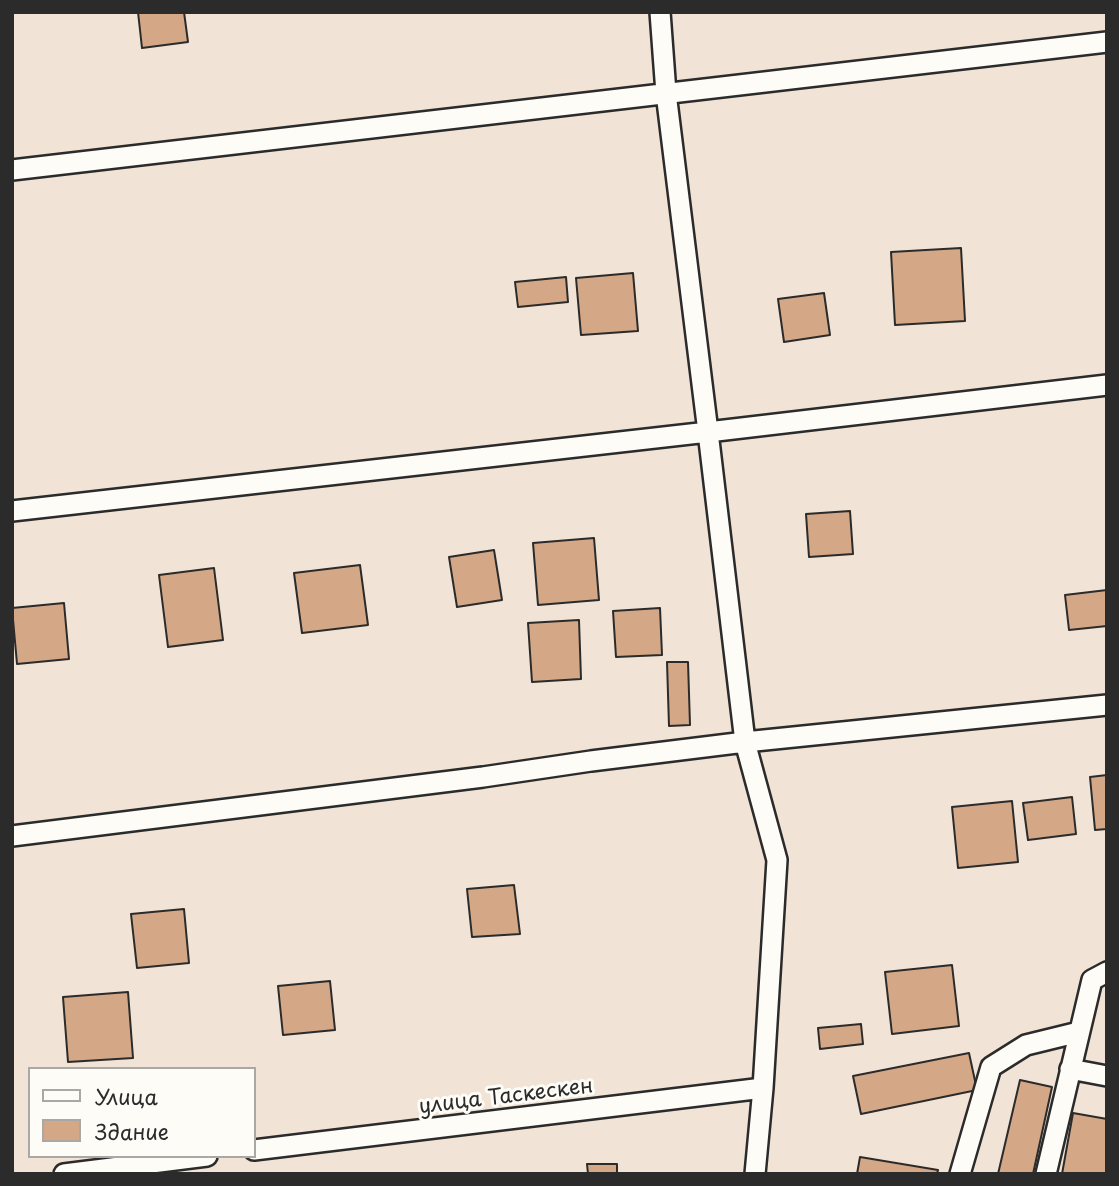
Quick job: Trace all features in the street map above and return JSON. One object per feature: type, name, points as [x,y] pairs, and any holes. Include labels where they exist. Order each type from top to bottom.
[{"type":"street","points":[[660,12],[666,93],[745,742],[777,860],[755,1174]]},
{"type":"street","points":[[12,170],[1107,41]]},
{"type":"street","points":[[12,511],[1107,385]]},
{"type":"street","points":[[12,836],[745,742],[1107,705]]},
{"type":"street","points":[[1046,1174],[1092,981],[1107,972]]},
{"type":"street","points":[[960,1174],[991,1067],[1026,1045],[1079,1032]]},
{"type":"street","points":[[1070,1069],[1107,1076]]},
{"type":"street","name":"улица Таскескен","points":[[256,1150],[763,1088]]},
{"type":"street","points":[[64,1174],[191,1158]]},
{"type":"building","points":[[138,12],[184,12],[188,42],[142,48]]},
{"type":"building","points":[[961,248],[965,321],[895,325],[891,252]]},
{"type":"building","points":[[633,273],[638,331],[581,335],[576,278]]},
{"type":"building","points":[[566,277],[568,302],[518,307],[515,282]]},
{"type":"building","points":[[824,293],[830,335],[784,342],[778,299]]},
{"type":"building","points":[[850,511],[853,554],[809,557],[806,514]]},
{"type":"building","points":[[594,538],[599,600],[538,605],[533,543]]},
{"type":"building","points":[[494,550],[502,600],[457,607],[449,557]]},
{"type":"building","points":[[360,565],[368,625],[302,633],[294,573]]},
{"type":"building","points":[[214,568],[223,640],[168,647],[159,575]]},
{"type":"building","points":[[1107,590],[1107,626],[1069,630],[1065,595]]},
{"type":"building","points":[[64,603],[69,659],[17,664],[12,608]]},
{"type":"building","points":[[660,608],[662,655],[616,657],[613,611]]},
{"type":"building","points":[[579,620],[581,679],[532,682],[528,623]]},
{"type":"building","points":[[667,662],[688,662],[690,725],[669,726]]},
{"type":"building","points":[[1107,775],[1107,829],[1095,830],[1090,777]]},
{"type":"building","points":[[1072,797],[1076,834],[1028,840],[1023,803]]},
{"type":"building","points":[[1012,801],[1018,862],[958,868],[952,807]]},
{"type":"building","points":[[514,885],[520,934],[472,937],[467,889]]},
{"type":"building","points":[[184,909],[189,963],[137,968],[131,914]]},
{"type":"building","points":[[952,965],[959,1026],[892,1034],[885,972]]},
{"type":"building","points":[[330,981],[335,1030],[283,1035],[278,986]]},
{"type":"building","points":[[128,992],[133,1058],[68,1062],[63,997]]},
{"type":"building","points":[[861,1024],[863,1044],[820,1049],[818,1028]]},
{"type":"building","points":[[969,1053],[977,1090],[861,1114],[853,1076]]},
{"type":"building","points":[[1020,1080],[1052,1087],[1033,1174],[998,1174]]},
{"type":"building","points":[[1073,1113],[1107,1119],[1107,1174],[1062,1174]]},
{"type":"building","points":[[860,1157],[938,1170],[937,1174],[857,1174]]},
{"type":"building","points":[[587,1164],[617,1164],[617,1174],[588,1174]]}]
